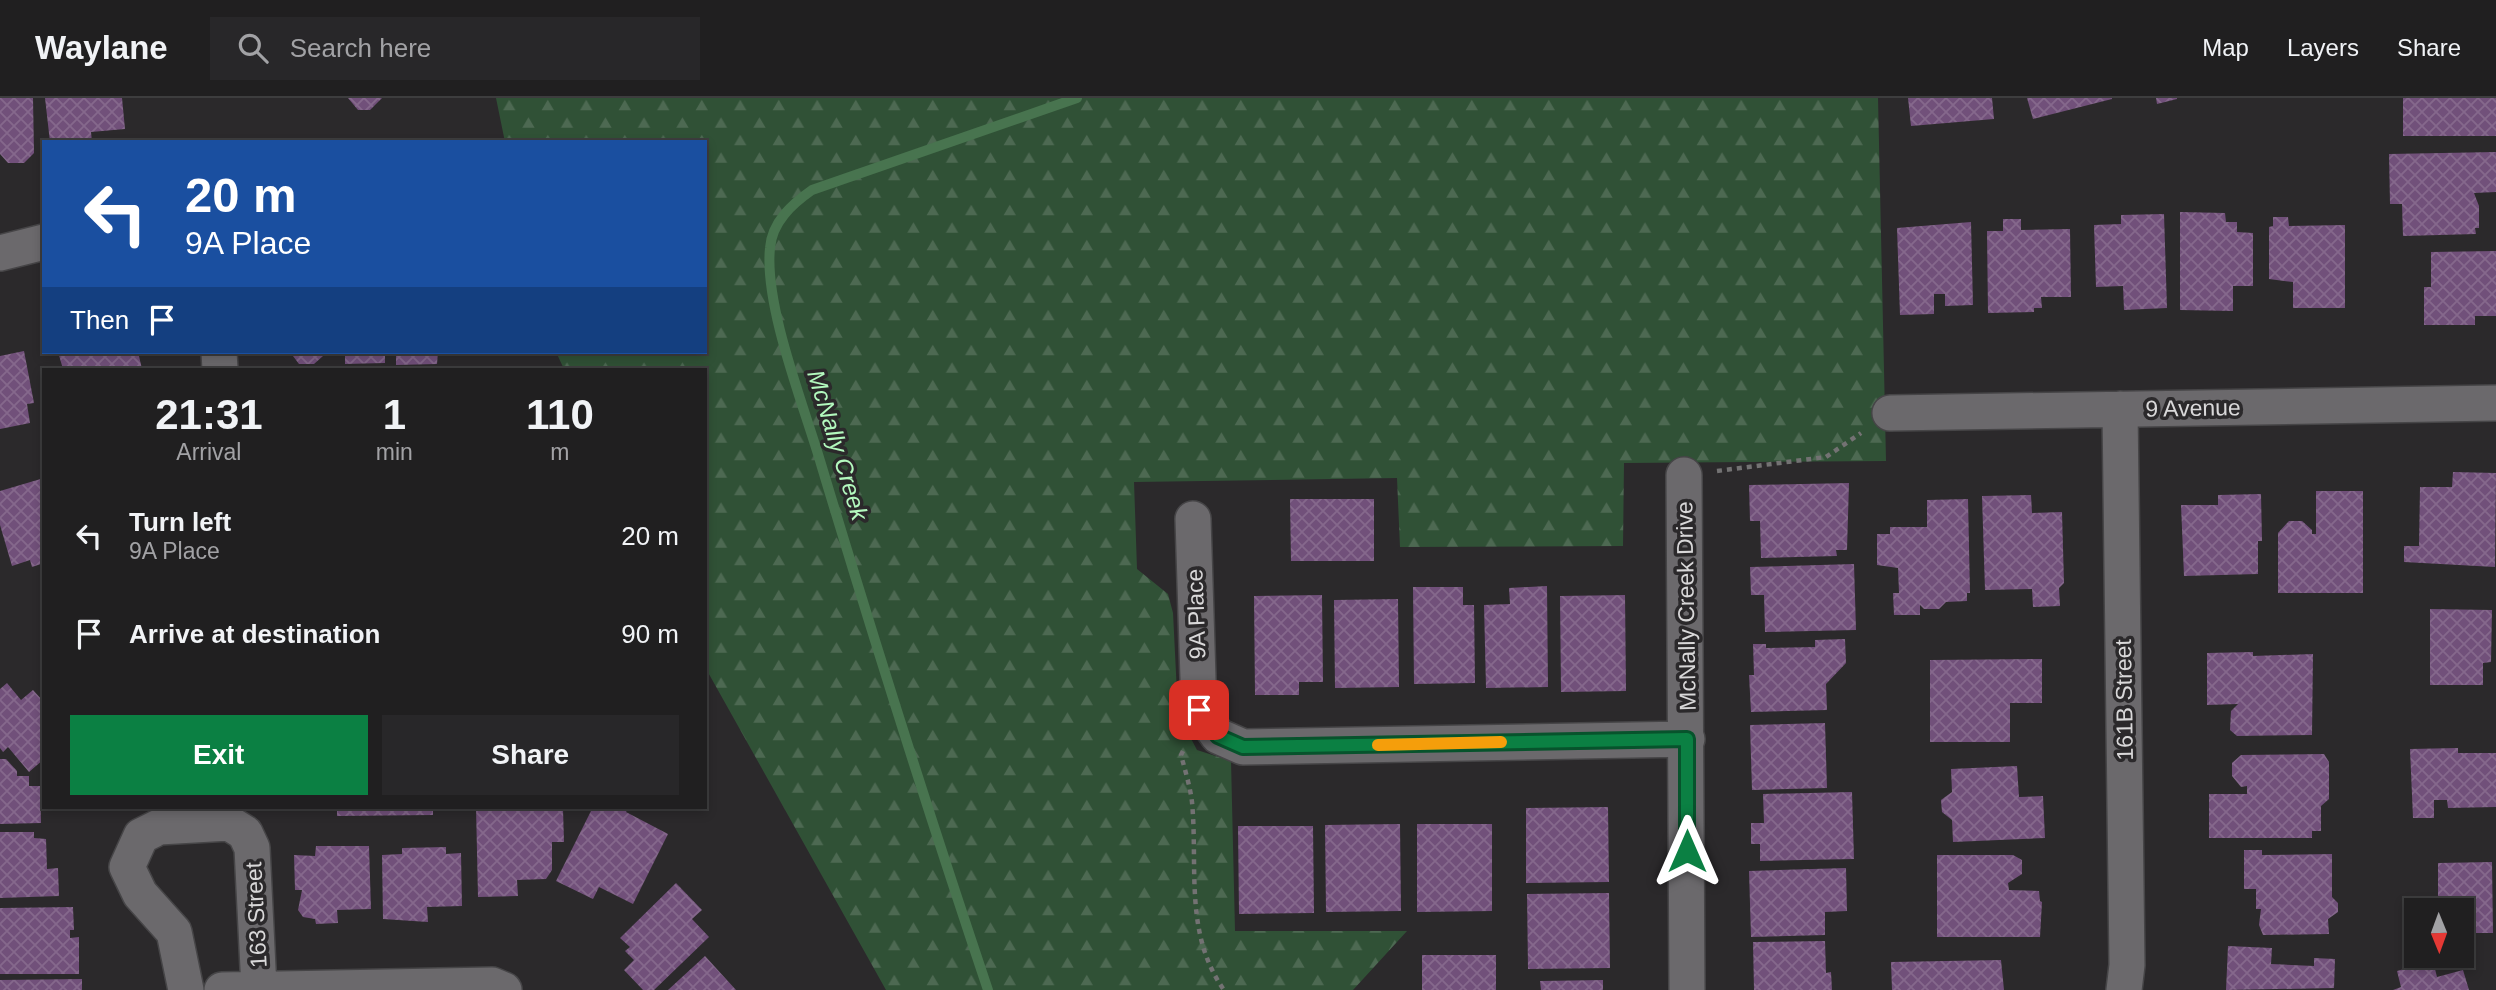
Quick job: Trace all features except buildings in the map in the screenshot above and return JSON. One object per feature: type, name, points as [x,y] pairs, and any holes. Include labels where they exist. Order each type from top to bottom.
[{"type":"street","points":[[0,253],[42,242]]},
{"type":"street","name":"9 Avenue","points":[[1890,413],[2496,403]]},
{"type":"street","name":"161B Street","points":[[2120,409],[2127,965],[2124,990]]},
{"type":"street","name":"McNally Creek Drive","points":[[1684,475],[1687,990]]},
{"type":"street","name":"9A Place","points":[[1193,519],[1199,710],[1218,736],[1243,747],[1687,739]]},
{"type":"street","name":"163 Street","points":[[186,990],[173,932],[140,894],[127,867],[141,836],[159,827],[229,823],[245,833],[252,848],[259,988]]},
{"type":"street","name":"163 Street","points":[[222,990],[492,985],[504,990]]},
{"type":"path","points":[[1684,475],[1826,457],[1890,413]]},
{"type":"path","points":[[1186,745],[1181,755],[1192,801],[1195,911],[1210,971],[1224,990]]},
{"type":"green space","points":[[496,98],[1878,98],[1886,461],[1624,463],[1623,546],[1400,547],[1397,478],[1134,482],[1137,569],[1168,594],[1173,613],[1178,714],[1197,750],[1231,761],[1235,931],[1407,931],[1353,990],[886,990],[707,671],[707,368],[564,368],[557,354],[707,354],[707,140],[505,140]]},
{"type":"waterway","name":"McNally Creek","points":[[988,990],[902,727],[787,356],[773,298],[770,248],[775,230],[784,214],[812,190],[1077,98]]},
{"type":"slow traffic","points":[[1378,745],[1501,742]]},
{"type":"route","points":[[1199,710],[1218,736],[1243,747],[1687,739],[1687,851]]}]
